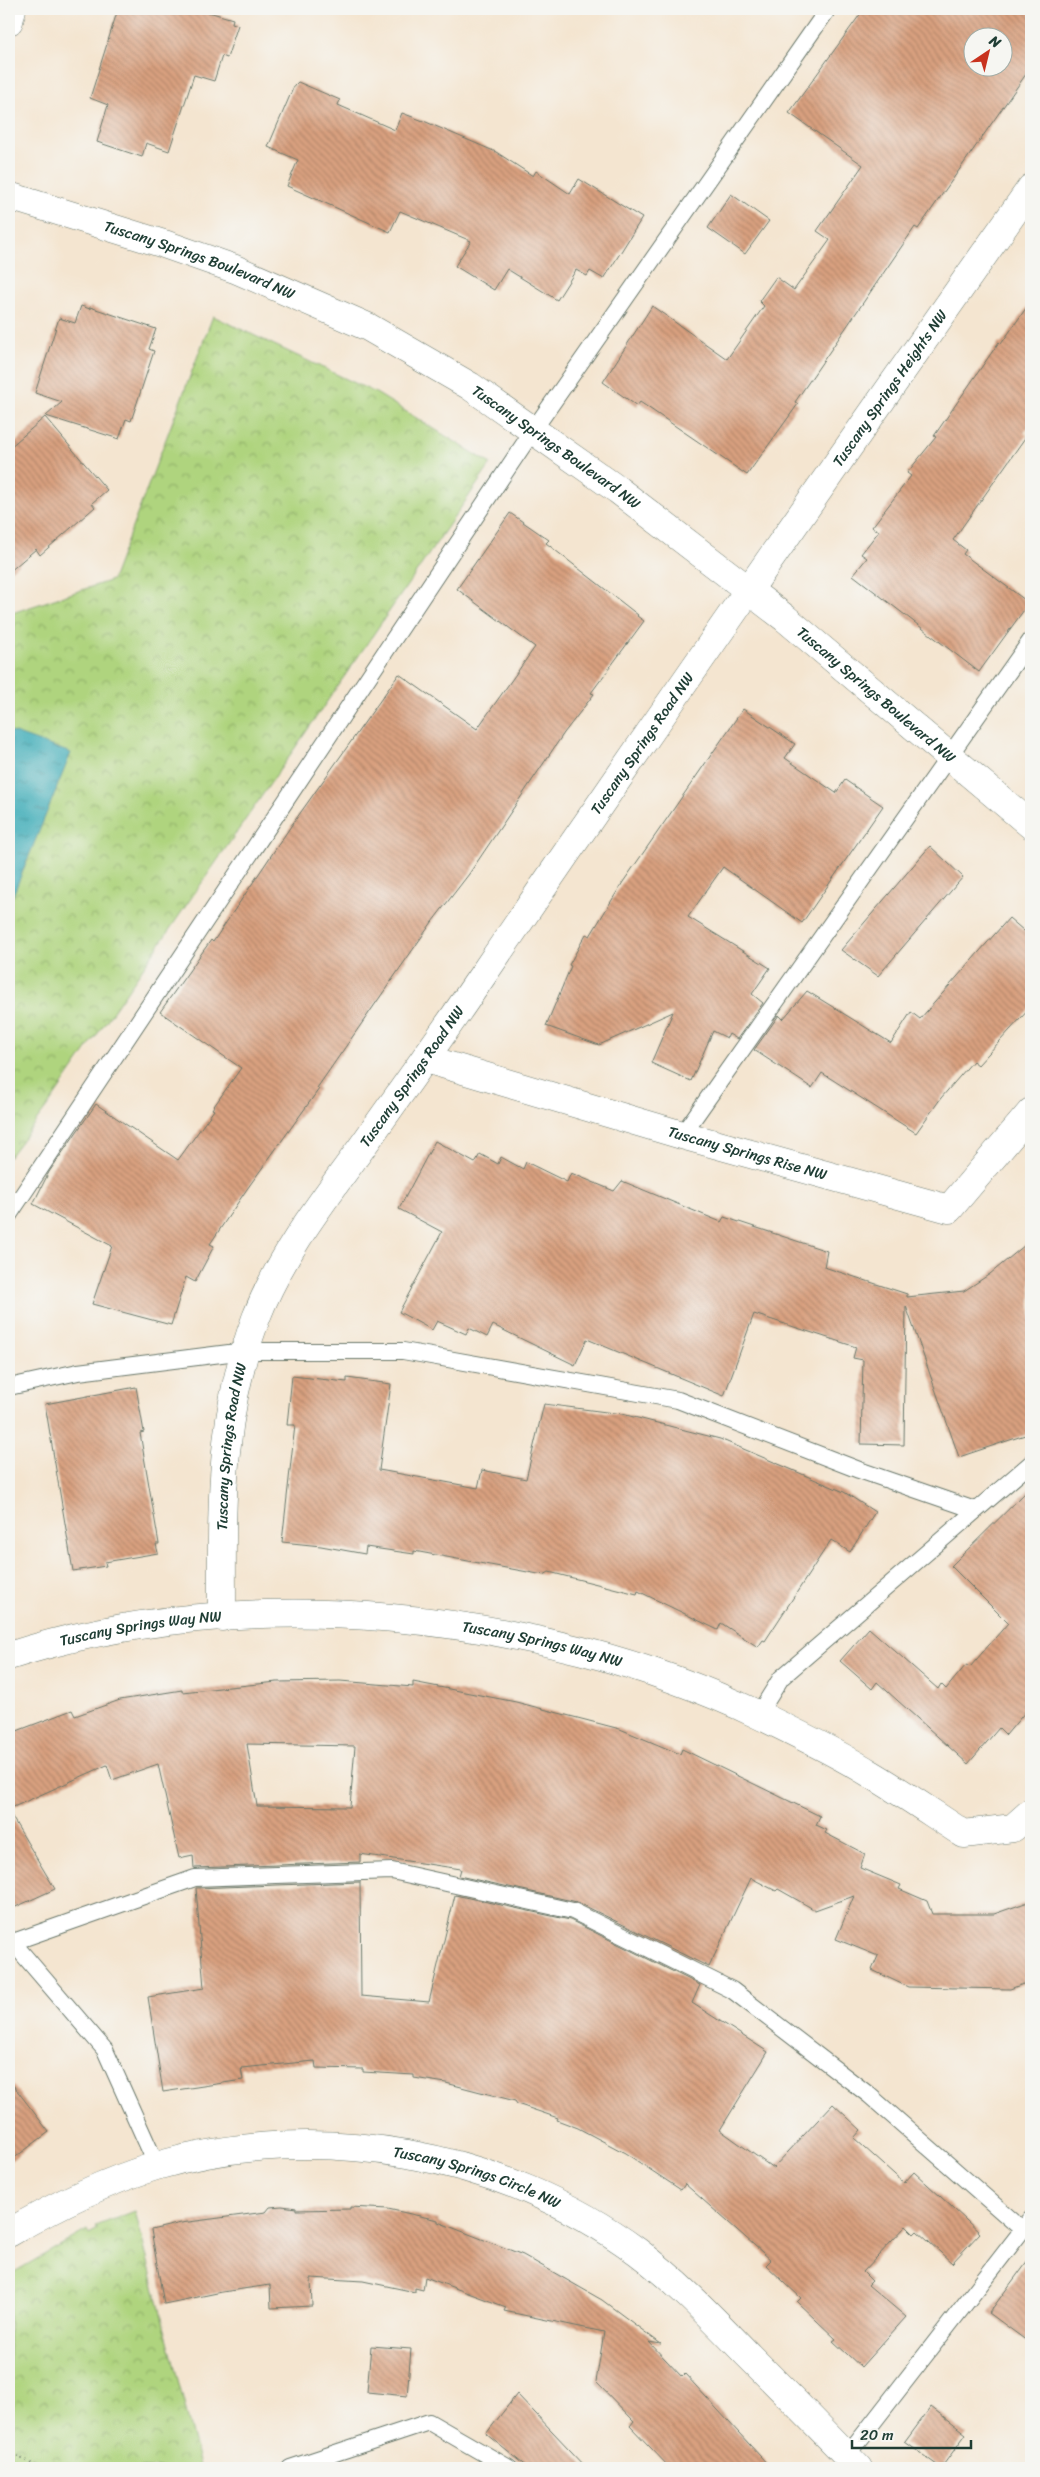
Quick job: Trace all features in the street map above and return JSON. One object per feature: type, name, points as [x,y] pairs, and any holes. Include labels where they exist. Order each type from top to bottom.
[{"type":"street","points":[[9,21],[12,9]]},
{"type":"street","name":"Tuscany Springs Heights NW","points":[[748,589],[1031,188]]},
{"type":"street","name":"Tuscany Springs Boulevard NW","points":[[9,196],[235,268],[368,327],[424,358],[534,429],[748,589],[1031,825]]},
{"type":"street","name":"Tuscany Springs Road NW","points":[[222,1617],[221,1495],[225,1446],[232,1398],[245,1351],[274,1278],[293,1242],[426,1059],[748,589]]},
{"type":"street","name":"Tuscany Springs Rise NW","points":[[426,1059],[682,1135],[949,1209],[1031,1112]]},
{"type":"street","name":"Tuscany Springs Way NW","points":[[9,1656],[84,1636],[153,1624],[222,1617],[296,1614],[370,1616],[443,1623],[515,1635],[578,1650],[639,1668],[699,1690],[758,1715],[869,1772],[964,1834],[1013,1828],[1031,1812]]},
{"type":"street","name":"Tuscany Springs Circle NW","points":[[9,2233],[49,2209],[102,2185],[157,2166],[230,2151],[267,2146],[323,2145],[378,2150],[434,2159],[488,2174],[540,2194],[613,2236],[680,2286],[853,2462]]},
{"type":"lane","points":[[9,1215],[534,429],[828,9]]},
{"type":"lane","points":[[682,1135],[1031,640]]},
{"type":"lane","points":[[9,1388],[78,1372],[245,1351],[403,1351],[678,1400],[859,1470],[975,1510]]},
{"type":"lane","points":[[758,1715],[781,1678],[1031,1463]]},
{"type":"lane","points":[[157,2166],[105,2050],[11,1940],[195,1878],[392,1871],[573,1911],[732,1990],[869,2095],[1027,2225],[853,2462]]},
{"type":"lane","points":[[290,2468],[429,2422],[509,2468]]},
{"type":"path","points":[[9,2450],[38,2468]]},
{"type":"green space","points":[[213,316],[376,393],[491,464],[47,1107],[9,1157],[9,614],[112,580]]},
{"type":"green space","points":[[135,2211],[200,2466],[191,2468],[9,2468],[9,2275],[87,2230],[89,2234],[98,2229],[96,2226]]},
{"type":"water","points":[[9,731],[71,753],[9,905]]},
{"type":"building","points":[[118,9],[198,9],[233,19],[232,23],[238,25],[227,58],[222,56],[214,81],[194,75],[169,151],[146,143],[142,157],[97,142],[108,105],[90,98]]},
{"type":"building","points":[[864,9],[1031,9],[1031,67],[918,229],[915,227],[795,402],[798,404],[747,475],[640,402],[637,406],[603,382],[652,306],[727,359],[764,306],[759,301],[776,277],[794,290],[830,240],[817,231],[863,165],[789,113]]},
{"type":"building","points":[[298,82],[340,100],[338,105],[395,130],[402,113],[426,122],[496,152],[533,176],[536,171],[570,194],[579,179],[642,218],[604,279],[590,271],[587,276],[576,270],[557,300],[507,269],[494,290],[455,266],[471,241],[400,211],[390,232],[287,186],[298,160],[268,147],[294,86]]},
{"type":"building","points":[[731,194],[769,221],[745,254],[708,228]]},
{"type":"building","points":[[1031,301],[1031,423],[1024,433],[1027,435],[953,540],[966,550],[963,554],[1029,603],[979,672],[853,575],[867,558],[861,554],[879,531],[872,527],[911,476],[907,473],[936,437],[934,436],[999,342],[1001,344]]},
{"type":"building","points":[[81,306],[90,309],[90,307],[156,329],[149,349],[154,351],[131,421],[126,419],[119,439],[46,416],[62,402],[35,393],[59,318],[75,323]]},
{"type":"building","points":[[45,417],[107,490],[92,503],[95,507],[40,555],[36,549],[9,572],[9,448]]},
{"type":"building","points":[[510,513],[549,540],[546,543],[644,621],[591,693],[594,694],[564,733],[469,874],[432,922],[317,1088],[319,1089],[247,1189],[210,1244],[214,1246],[195,1282],[186,1277],[171,1325],[92,1304],[112,1246],[33,1204],[49,1172],[96,1104],[178,1160],[214,1110],[212,1109],[241,1068],[160,1012],[211,940],[213,942],[291,826],[399,674],[477,729],[535,647],[457,589]]},
{"type":"building","points":[[743,709],[795,744],[785,758],[836,793],[845,780],[883,806],[802,923],[723,867],[688,917],[770,968],[752,994],[763,1003],[737,1039],[729,1034],[727,1038],[713,1031],[691,1081],[651,1063],[673,1012],[599,1045],[546,1026],[571,966],[569,965],[586,934],[590,936],[623,882]]},
{"type":"building","points":[[930,846],[963,877],[878,976],[841,950]]},
{"type":"building","points":[[1009,918],[1031,937],[1031,1007],[978,1065],[973,1061],[941,1098],[916,1133],[822,1073],[812,1088],[754,1050],[779,1015],[783,1019],[807,991],[891,1043],[911,1012],[920,1019]]},
{"type":"building","points":[[435,1141],[475,1163],[480,1154],[498,1164],[501,1157],[523,1169],[526,1162],[567,1182],[571,1173],[614,1191],[622,1181],[721,1222],[724,1217],[827,1251],[824,1267],[907,1294],[907,1297],[964,1291],[990,1274],[1031,1240],[1031,1433],[959,1457],[906,1306],[904,1445],[861,1444],[863,1360],[853,1358],[856,1347],[754,1314],[724,1396],[587,1339],[575,1365],[493,1325],[487,1337],[469,1328],[466,1334],[437,1321],[432,1330],[399,1312],[442,1232],[399,1209]]},
{"type":"building","points":[[292,1376],[347,1382],[347,1378],[391,1384],[379,1470],[478,1488],[482,1470],[526,1479],[544,1404],[622,1414],[720,1439],[844,1492],[875,1512],[850,1552],[831,1540],[765,1641],[763,1640],[758,1647],[721,1623],[718,1630],[638,1591],[637,1594],[549,1572],[544,1575],[414,1551],[414,1554],[366,1547],[365,1554],[321,1546],[282,1542],[295,1425],[287,1425]]},
{"type":"building","points":[[136,1387],[144,1432],[140,1433],[159,1544],[156,1544],[158,1553],[105,1562],[106,1566],[73,1571],[45,1404]]},
{"type":"building","points":[[1031,1487],[1031,1705],[1006,1735],[999,1728],[968,1764],[877,1682],[872,1689],[840,1661],[869,1628],[938,1689],[941,1684],[946,1689],[966,1665],[970,1667],[1008,1623],[951,1566]]},
{"type":"building","points":[[340,1681],[413,1687],[413,1682],[516,1702],[620,1729],[680,1754],[682,1749],[820,1816],[816,1825],[827,1830],[825,1833],[865,1854],[860,1868],[901,1885],[899,1889],[927,1901],[932,1914],[994,1914],[1031,1901],[1031,1981],[1010,1989],[908,1987],[872,1970],[878,1956],[836,1939],[854,1896],[815,1910],[778,1889],[776,1891],[751,1878],[709,1967],[577,1902],[459,1876],[461,1869],[360,1854],[360,1862],[194,1868],[193,1855],[179,1858],[158,1764],[112,1780],[107,1765],[9,1809],[9,1734],[72,1710],[75,1716],[120,1700],[182,1690],[182,1692],[277,1682]],"holes":[[[247,1744],[355,1746],[350,1807],[257,1806]]]},
{"type":"building","points":[[9,1812],[55,1889],[9,1910]]},
{"type":"building","points":[[360,1882],[361,1996],[429,2002],[455,1895],[570,1920],[700,1985],[692,2003],[768,2052],[720,2130],[773,2168],[833,2104],[861,2130],[854,2138],[904,2183],[914,2172],[980,2233],[952,2263],[917,2231],[914,2234],[906,2226],[863,2272],[872,2281],[868,2285],[906,2317],[861,2367],[833,2341],[836,2339],[797,2302],[801,2298],[766,2265],[771,2260],[685,2184],[681,2190],[625,2153],[578,2128],[557,2120],[558,2118],[517,2104],[515,2101],[446,2083],[414,2078],[414,2075],[363,2072],[363,2069],[316,2068],[315,2061],[241,2068],[243,2080],[163,2092],[148,1997],[204,1988],[196,1888]]},
{"type":"building","points":[[9,2080],[49,2132],[9,2162]]},
{"type":"building","points":[[270,2207],[296,2208],[296,2210],[350,2209],[350,2207],[388,2209],[438,2220],[438,2222],[523,2255],[602,2300],[661,2344],[649,2342],[682,2377],[685,2374],[771,2468],[670,2468],[630,2426],[634,2421],[596,2382],[604,2332],[504,2311],[506,2307],[425,2277],[423,2290],[415,2288],[415,2292],[363,2281],[311,2278],[312,2306],[271,2308],[270,2285],[222,2292],[164,2304],[151,2230],[181,2223],[266,2212]]},
{"type":"building","points":[[1031,2256],[1031,2344],[989,2313]]},
{"type":"building","points":[[371,2346],[411,2349],[407,2396],[367,2392]]},
{"type":"building","points":[[517,2394],[587,2468],[528,2468],[486,2434]]},
{"type":"building","points":[[931,2407],[966,2434],[941,2468],[905,2442]]}]
